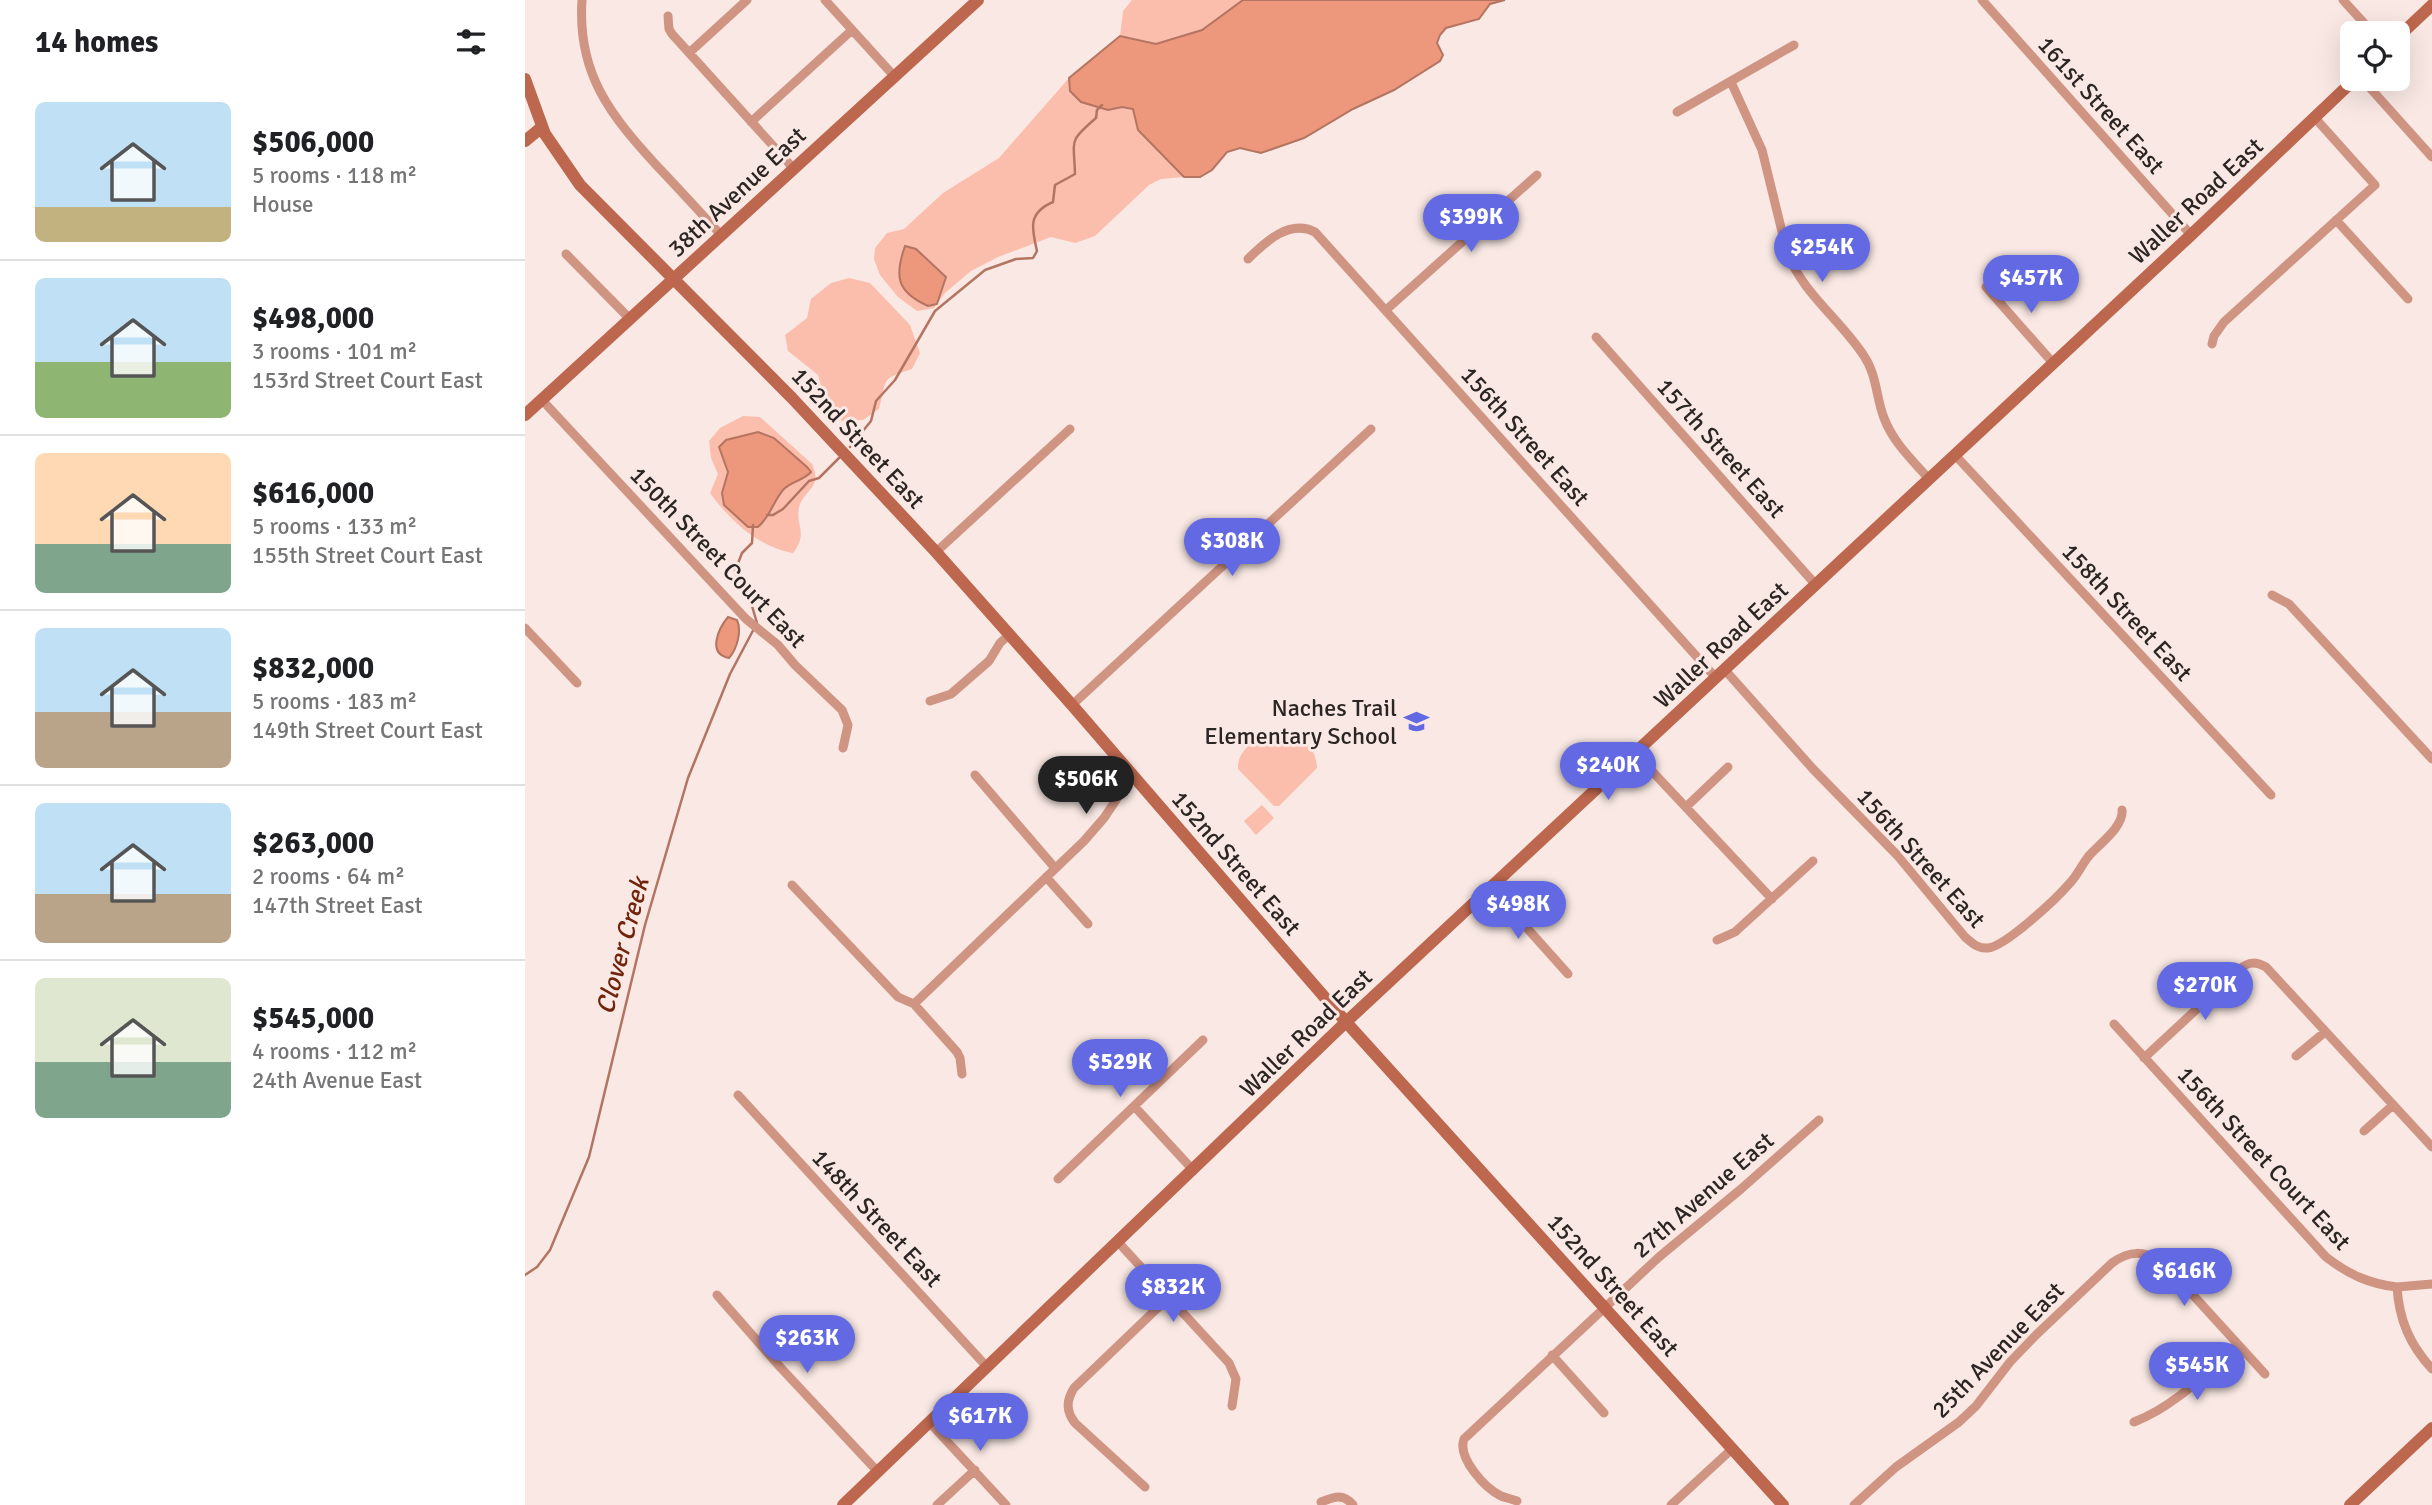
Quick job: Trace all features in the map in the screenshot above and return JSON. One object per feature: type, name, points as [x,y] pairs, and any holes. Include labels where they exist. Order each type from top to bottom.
[{"type":"street","points":[[582,0],[583,43],[593,78],[604,101],[627,132],[721,235]]},
{"type":"street","points":[[689,53],[747,0]]},
{"type":"street","points":[[825,0],[894,76]]},
{"type":"street","name":"38th Avenue East","points":[[525,415],[976,0]]},
{"type":"street","name":"161st Street East","points":[[1982,0],[2191,236]]},
{"type":"street","points":[[2343,0],[2362,21]]},
{"type":"street","points":[[2410,26],[2432,5]]},
{"type":"street","points":[[668,16],[669,29],[794,169]]},
{"type":"street","points":[[751,122],[852,30]]},
{"type":"street","points":[[1677,112],[1794,45]]},
{"type":"street","name":"152nd Street East","points":[[525,79],[542,127],[563,163],[580,185],[801,407],[936,552],[1346,1022],[1783,1505]]},
{"type":"street","points":[[1731,82],[1762,150],[1793,267],[1808,290],[1863,354],[1872,373],[1887,427],[1929,480]]},
{"type":"street","name":"Waller Road East","points":[[842,1505],[1346,1022],[2191,236],[2343,91]]},
{"type":"street","points":[[2373,91],[2432,157]]},
{"type":"street","points":[[2212,344],[2224,322],[2375,185],[2315,118]]},
{"type":"street","points":[[525,141],[542,127]]},
{"type":"street","points":[[1386,310],[1537,175]]},
{"type":"street","points":[[2336,220],[2408,299]]},
{"type":"street","name":"156th Street East","points":[[1248,258],[1277,235],[1301,226],[1315,232],[1720,674],[1897,855],[1965,937],[1976,946],[1987,948],[1998,945],[2050,903],[2070,883],[2086,859],[2118,824],[2123,815],[2122,810]]},
{"type":"street","points":[[566,254],[630,319]]},
{"type":"street","points":[[1986,287],[2053,363]]},
{"type":"street","name":"157th Street East","points":[[1596,337],[1817,585]]},
{"type":"street","name":"150th Street Court East","points":[[542,400],[746,619],[778,645],[795,666],[842,710],[848,725],[843,748]]},
{"type":"street","points":[[936,552],[1070,429]]},
{"type":"street","points":[[1072,705],[1371,429]]},
{"type":"street","name":"158th Street East","points":[[1955,455],[2271,795]]},
{"type":"street","points":[[2272,595],[2289,604],[2432,759]]},
{"type":"street","points":[[525,628],[577,683]]},
{"type":"street","points":[[930,701],[951,694],[989,661],[1000,643],[1010,634]]},
{"type":"street","points":[[1635,753],[1772,899]]},
{"type":"street","points":[[1686,807],[1728,767]]},
{"type":"street","points":[[975,775],[1055,868]]},
{"type":"street","points":[[913,1004],[1084,841],[1104,818],[1132,776]]},
{"type":"street","points":[[1717,940],[1735,932],[1813,862]]},
{"type":"street","points":[[1046,877],[1088,924]]},
{"type":"street","points":[[792,885],[898,997],[913,1004],[957,1052],[962,1074]]},
{"type":"street","points":[[1490,888],[1568,974]]},
{"type":"street","points":[[2144,1058],[2240,969],[2253,962],[2266,967],[2432,1147]]},
{"type":"street","name":"156th Street Court East","points":[[2114,1024],[2326,1257],[2365,1280],[2397,1287],[2432,1284]]},
{"type":"street","points":[[2296,1056],[2325,1032]]},
{"type":"street","points":[[1058,1179],[1203,1040]]},
{"type":"street","name":"148th Street East","points":[[738,1095],[987,1367]]},
{"type":"street","points":[[2364,1131],[2393,1105]]},
{"type":"street","points":[[1134,1106],[1193,1170]]},
{"type":"street","name":"27th Avenue East","points":[[1517,1501],[1501,1496],[1487,1485],[1466,1461],[1462,1446],[1475,1427],[1659,1257],[1819,1120]]},
{"type":"street","points":[[1118,1242],[1229,1363],[1237,1387],[1232,1406]]},
{"type":"street","name":"25th Avenue East","points":[[1854,1505],[1896,1467],[1959,1422],[1976,1406],[2010,1362],[2036,1335],[2112,1263],[2127,1254],[2149,1254],[2162,1261],[2237,1346]]},
{"type":"street","points":[[2397,1287],[2400,1315],[2408,1337],[2432,1369]]},
{"type":"street","points":[[717,1295],[878,1472]]},
{"type":"street","points":[[1145,1487],[1075,1423],[1067,1406],[1074,1388],[1168,1297]]},
{"type":"street","points":[[2134,1422],[2181,1396],[2237,1346],[2265,1374]]},
{"type":"street","points":[[1552,1356],[1604,1413]]},
{"type":"street","points":[[930,1423],[1006,1505]]},
{"type":"street","points":[[2350,1505],[2432,1429]]},
{"type":"street","points":[[1671,1505],[1732,1449]]},
{"type":"street","points":[[937,1505],[975,1470]]},
{"type":"street","points":[[1682,1496],[1689,1505]]},
{"type":"street","points":[[1321,1503],[1333,1497],[1343,1497],[1353,1505]]},
{"type":"shaded area","points":[[1132,0],[1243,0],[1202,30],[1156,44],[1120,36],[1123,11]]},
{"type":"shaded area","points":[[1243,0],[1505,0],[1490,4],[1479,19],[1446,28],[1437,43],[1443,55],[1440,61],[1394,90],[1353,109],[1304,138],[1261,153],[1240,148],[1227,152],[1212,170],[1200,177],[1184,177],[1138,130],[1133,109],[1122,107],[1108,110],[1081,102],[1070,91],[1069,78],[1120,36],[1156,44],[1202,30]]},
{"type":"shaded area","points":[[1069,78],[1070,91],[1108,110],[1122,107],[1133,109],[1138,130],[1184,177],[1161,179],[1149,185],[1095,236],[1075,243],[1051,237],[998,257],[971,271],[945,293],[934,308],[917,311],[898,297],[880,275],[874,259],[875,248],[887,233],[904,229],[943,193],[999,158]]},
{"type":"shaded area","points":[[905,246],[916,249],[946,277],[937,304],[928,306],[904,289],[899,275]]},
{"type":"shaded area","points":[[849,278],[870,283],[910,325],[920,353],[912,369],[886,382],[879,409],[863,420],[842,421],[827,408],[818,375],[788,351],[785,335],[807,318],[811,299],[831,283]]},
{"type":"shaded area","points":[[743,416],[760,417],[812,464],[815,472],[814,483],[798,511],[801,533],[793,553],[757,539],[736,523],[710,493],[718,474],[711,458],[709,441],[720,428]]},
{"type":"shaded area","points":[[758,432],[774,438],[811,472],[783,490],[766,519],[758,527],[748,527],[724,505],[722,493],[728,472],[719,447],[726,440]]},
{"type":"shaded area","points":[[728,617],[737,620],[739,629],[736,645],[729,658],[722,656],[716,646],[718,634]]},
{"type":"shaded area","points":[[1274,732],[1297,737],[1309,746],[1316,759],[1317,768],[1279,806],[1274,806],[1238,769],[1244,750],[1261,737]]},
{"type":"shaded area","points":[[1262,805],[1274,818],[1256,835],[1244,821]]},
{"type":"waterway","points":[[850,447],[871,421],[876,401],[895,380],[935,311],[985,270],[1016,259],[1033,258],[1037,251],[1033,229],[1035,217],[1053,202],[1055,185],[1075,174],[1075,142],[1096,118],[1097,110],[1102,105]]},
{"type":"waterway","points":[[767,515],[773,515],[783,509],[809,481],[819,478],[839,458]]},
{"type":"waterway","name":"Clover Creek","points":[[525,1275],[537,1267],[550,1250],[589,1157],[645,925],[688,778],[730,674],[757,623],[735,571],[742,553],[752,543],[753,525]]},
{"type":"place","name":"Naches Trail Elementary School","points":[[1417,722]]}]
